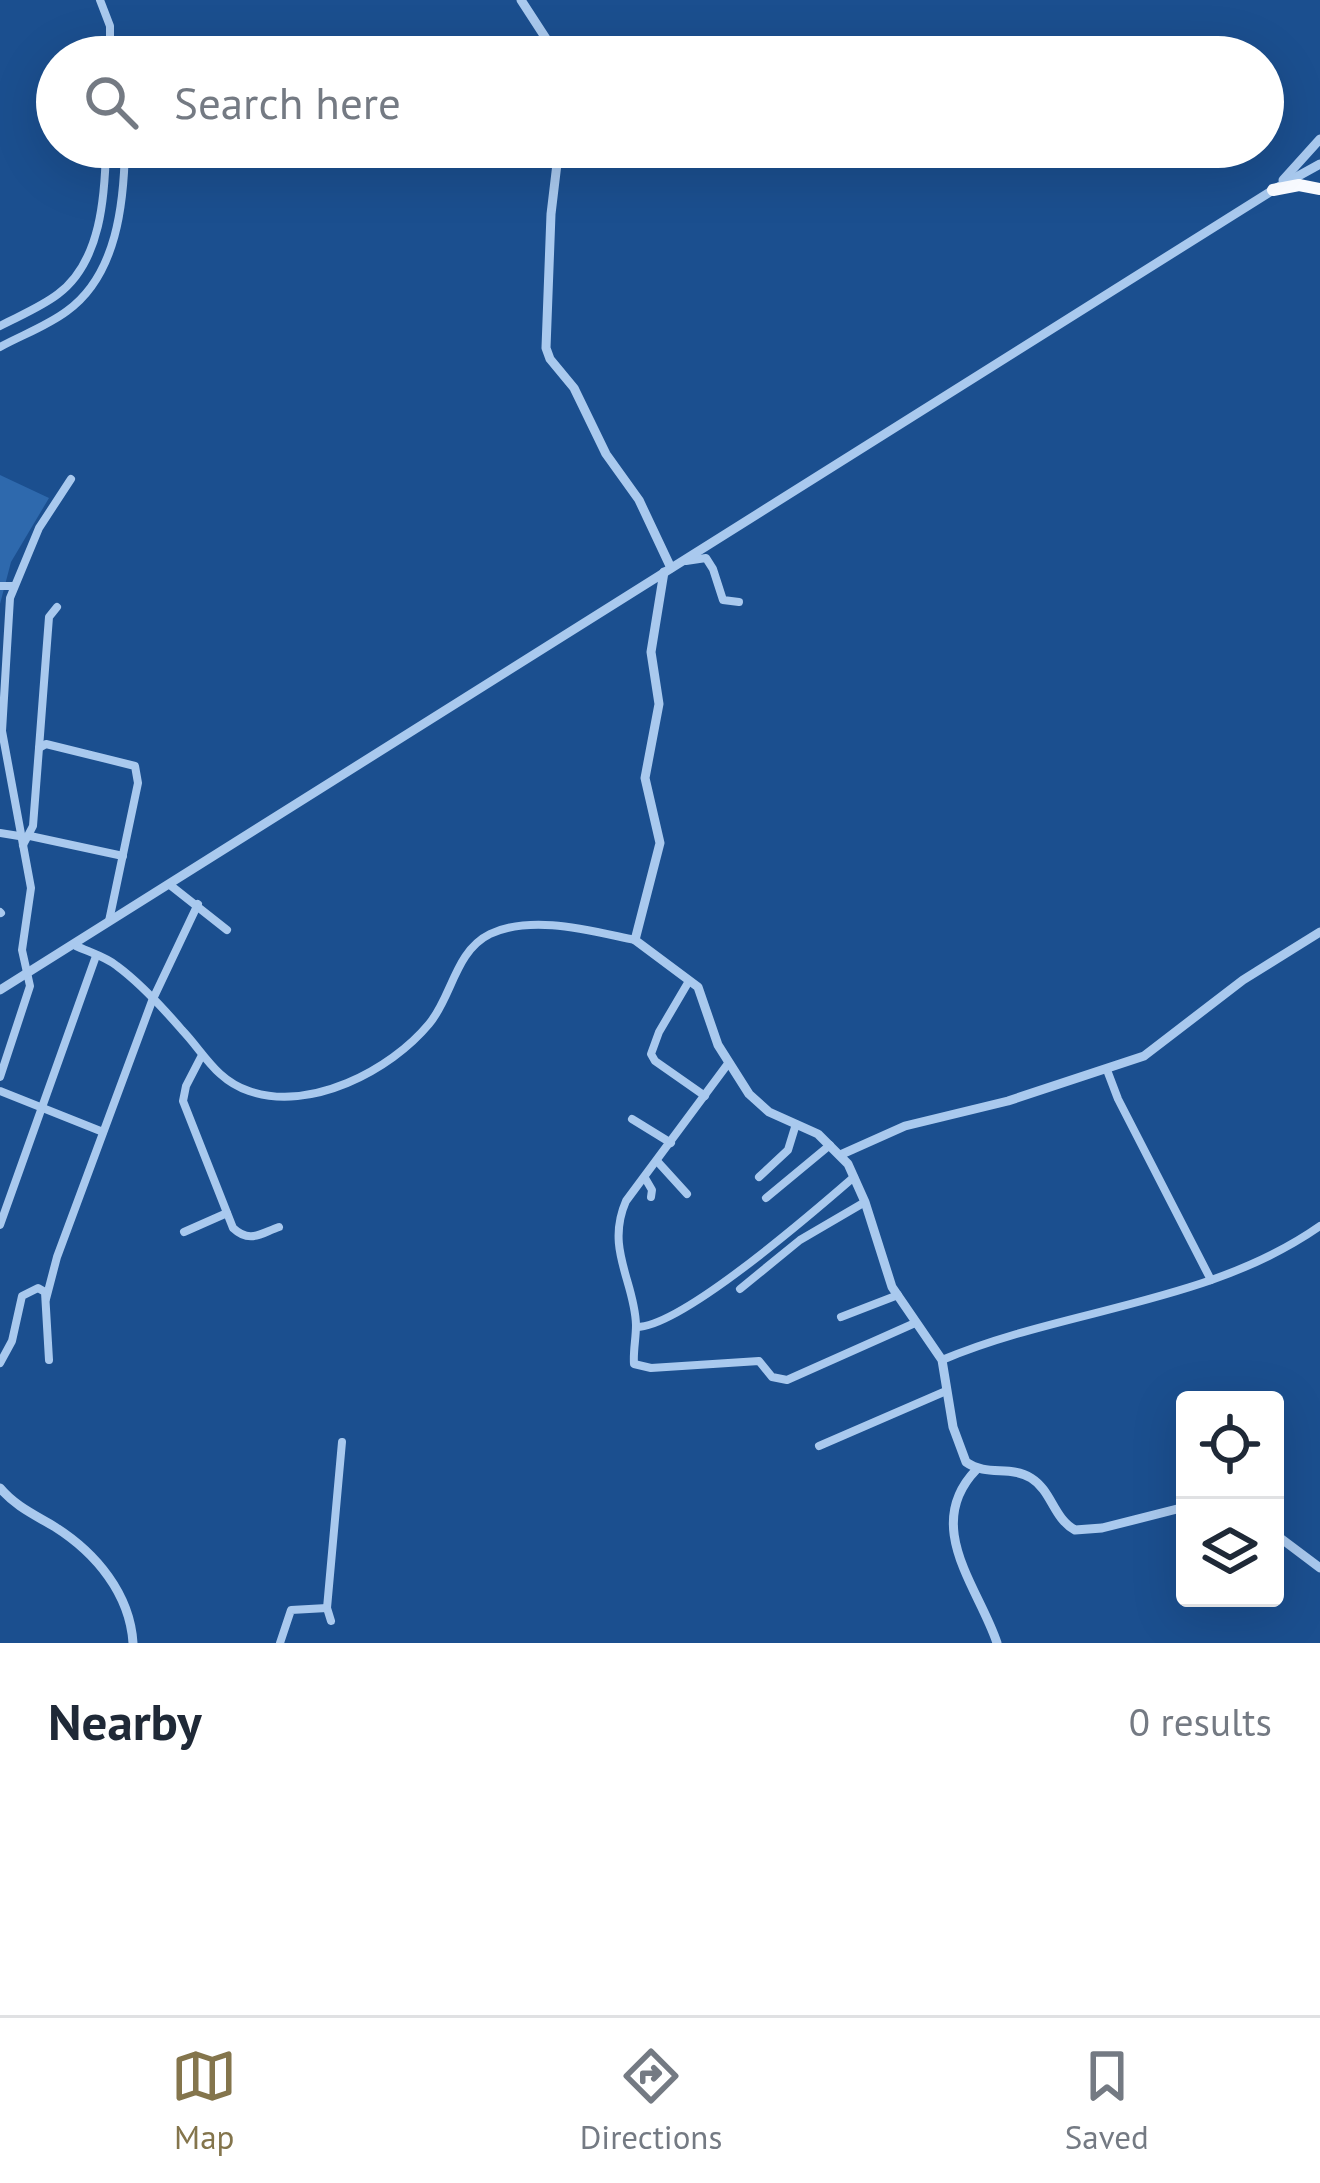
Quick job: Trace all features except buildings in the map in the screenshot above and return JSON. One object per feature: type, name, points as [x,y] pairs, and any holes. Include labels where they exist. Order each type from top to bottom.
[{"type":"highway","points":[[1273,190],[1299,184],[1320,189]]},
{"type":"street","points":[[100,0],[110,36]]},
{"type":"street","points":[[521,0],[544,36]]},
{"type":"street","points":[[1273,190],[1320,139]]},
{"type":"street","points":[[0,990],[1320,164]]},
{"type":"street","points":[[0,326],[70,284],[85,259],[103,208],[105,168]]},
{"type":"street","points":[[0,347],[50,322],[85,296],[102,268],[122,212],[124,168]]},
{"type":"street","points":[[556,168],[546,348],[574,388],[606,454],[639,500],[668,570],[651,652],[659,704],[645,778],[660,843],[635,940]]},
{"type":"street","points":[[0,1077],[30,986],[22,950],[32,888],[2,754],[6,631],[13,586],[39,528],[71,479]]},
{"type":"street","points":[[685,561],[706,558],[723,600],[739,602]]},
{"type":"street","points":[[0,586],[13,586]]},
{"type":"street","points":[[24,839],[39,748],[49,617],[57,607]]},
{"type":"street","points":[[39,748],[46,744],[134,766],[138,783],[109,921]]},
{"type":"street","points":[[0,833],[123,856]]},
{"type":"street","points":[[170,885],[227,930]]},
{"type":"street","points":[[46,1299],[57,1257],[152,1001],[198,904]]},
{"type":"street","points":[[76,946],[113,962],[184,1032],[217,1073],[244,1090],[296,1096],[334,1088],[370,1070],[431,1022],[463,961],[478,941],[494,932],[549,926],[635,940],[704,998],[727,1065],[748,1094],[769,1112],[818,1134],[840,1155],[865,1202],[880,1256],[898,1295],[942,1360],[959,1450],[976,1470],[1028,1476],[1047,1495],[1058,1516],[1075,1530],[1176,1509]]},
{"type":"street","points":[[840,1155],[904,1126],[1107,1070],[1144,1055],[1243,980],[1320,932]]},
{"type":"street","points":[[0,1225],[96,956]]},
{"type":"street","points":[[689,981],[658,1032],[651,1054],[705,1096]]},
{"type":"street","points":[[201,1057],[183,1101],[226,1213],[233,1228],[246,1237],[257,1238],[279,1227]]},
{"type":"street","points":[[727,1065],[620,1214],[620,1264],[636,1327],[632,1358],[639,1367],[759,1361],[772,1377],[787,1380],[915,1323]]},
{"type":"street","points":[[1107,1070],[1211,1280]]},
{"type":"street","points":[[0,1091],[103,1132]]},
{"type":"street","points":[[632,1119],[671,1143]]},
{"type":"street","points":[[759,1177],[788,1150],[796,1124]]},
{"type":"street","points":[[766,1198],[830,1144]]},
{"type":"street","points":[[657,1161],[687,1194]]},
{"type":"street","points":[[636,1327],[660,1324],[720,1284],[854,1177]]},
{"type":"street","points":[[645,1178],[651,1197]]},
{"type":"street","points":[[740,1289],[800,1240],[865,1202]]},
{"type":"street","points":[[184,1232],[226,1213]]},
{"type":"street","points":[[942,1360],[982,1343],[1211,1280],[1290,1247],[1320,1226]]},
{"type":"street","points":[[0,1363],[12,1342],[22,1296],[38,1288],[45,1292],[50,1360]]},
{"type":"street","points":[[841,1317],[898,1295]]},
{"type":"street","points":[[820,1446],[946,1391]]},
{"type":"street","points":[[331,1621],[327,1608],[342,1442]]},
{"type":"street","points":[[976,1470],[960,1496],[954,1540],[959,1563],[997,1643]]},
{"type":"street","points":[[0,1488],[88,1553],[128,1609],[133,1643]]},
{"type":"street","points":[[1284,1541],[1320,1568]]},
{"type":"street","points":[[280,1643],[291,1610],[327,1608]]},
{"type":"shaded area","points":[[0,475],[49,498],[11,562],[0,604]]}]
